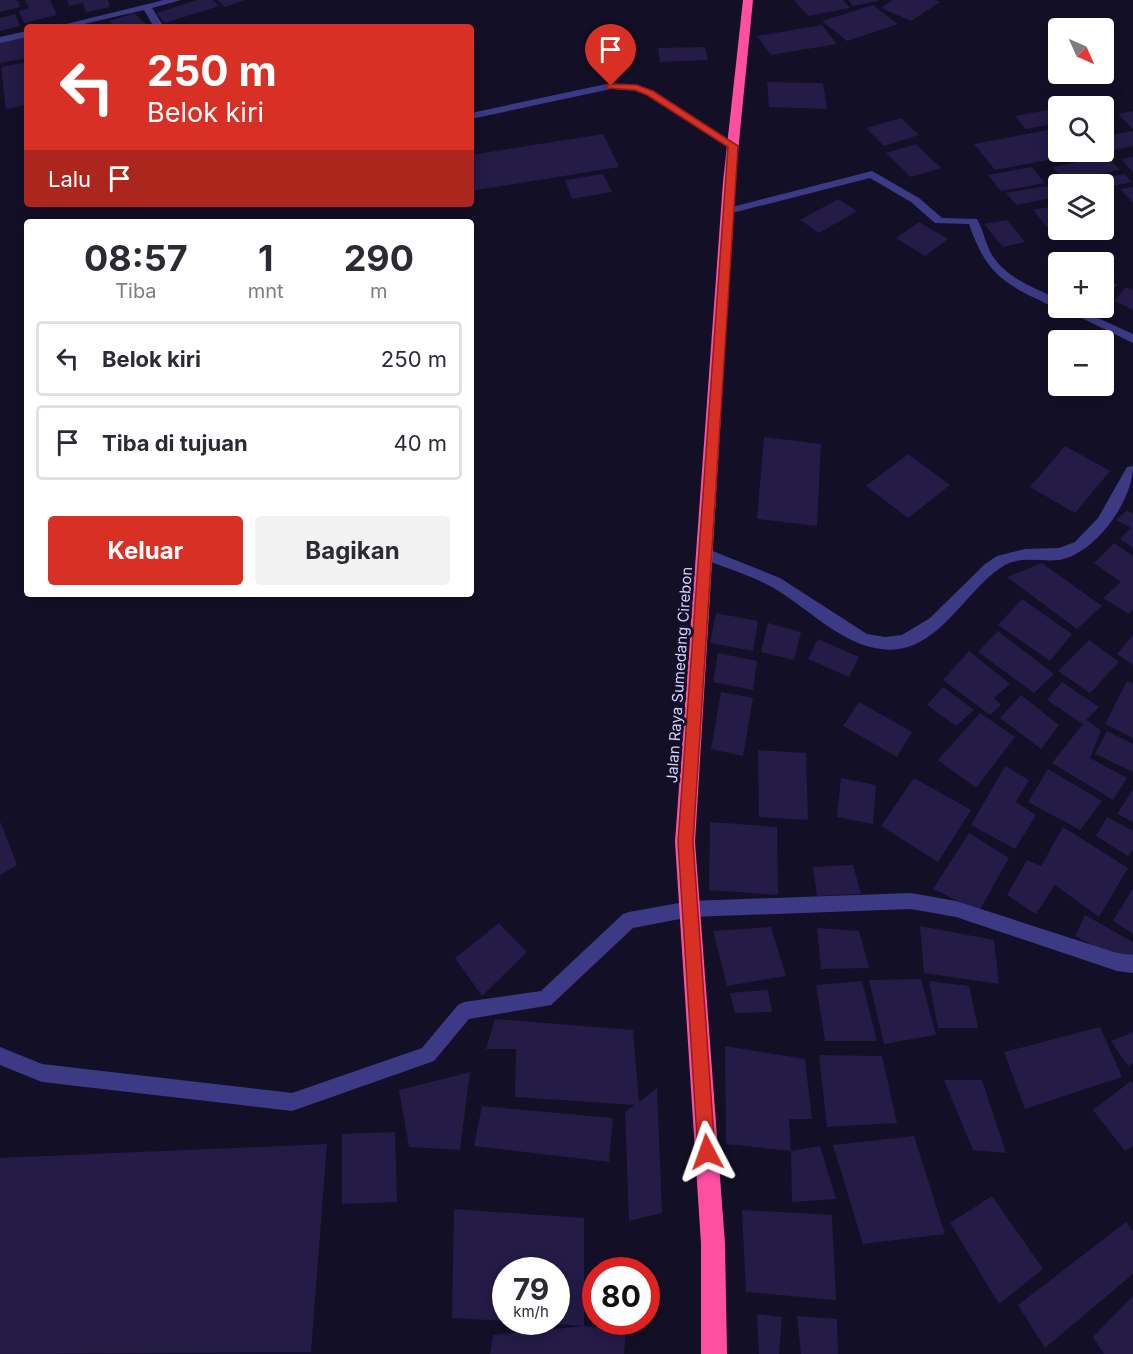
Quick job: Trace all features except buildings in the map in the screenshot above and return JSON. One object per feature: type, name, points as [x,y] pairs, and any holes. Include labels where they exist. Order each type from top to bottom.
[{"type":"highway","name":"Jalan Raya Sumedang Cirebon","points":[[714,1354],[713,1244],[685,842],[728,211],[748,0]]},
{"type":"street","points":[[72,24],[176,0]]},
{"type":"street","points":[[147,8],[157,24]]},
{"type":"street","points":[[0,40],[24,35]]},
{"type":"street","points":[[474,115],[611,86],[637,88],[650,93],[733,146]]},
{"type":"street","points":[[728,211],[872,174],[915,200],[939,221],[973,221],[986,252],[996,267],[1021,285],[1048,298]]},
{"type":"street","points":[[1088,318],[1133,339]]},
{"type":"street","points":[[705,554],[775,582],[864,640],[880,645],[896,644],[944,617],[990,568],[1005,559],[1019,553],[1068,552],[1081,546],[1098,528],[1132,471]]},
{"type":"street","points":[[0,1056],[42,1073],[291,1102],[428,1055],[464,1011],[545,999],[629,920],[690,909],[911,901],[956,909],[1117,962],[1133,964]]},
{"type":"route","points":[[611,86],[637,88],[650,93],[733,146],[685,842],[707,1152]]}]
